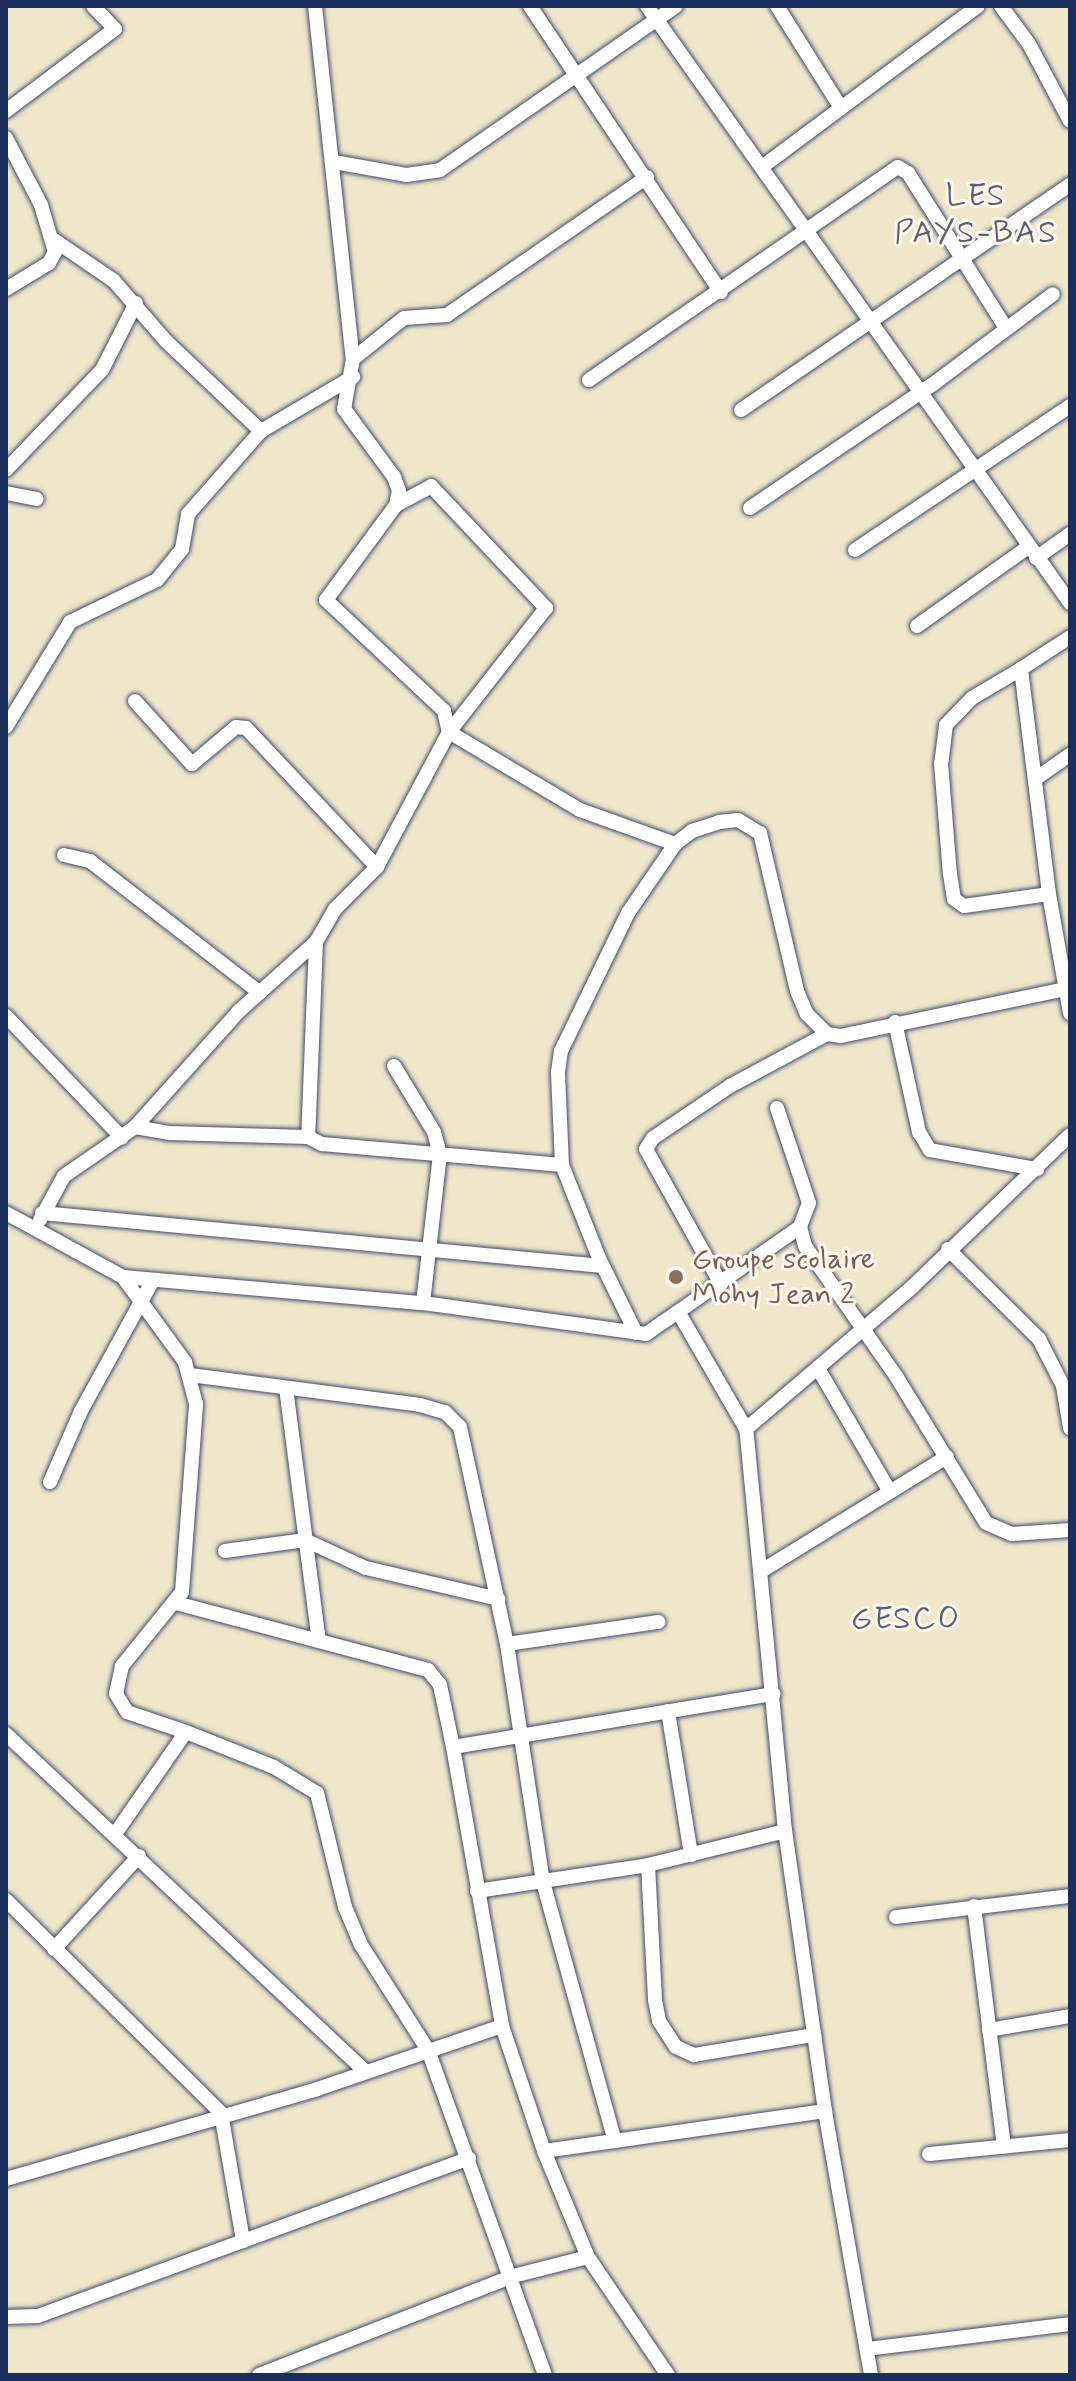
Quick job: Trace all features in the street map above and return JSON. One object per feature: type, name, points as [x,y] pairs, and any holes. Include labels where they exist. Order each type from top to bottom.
[{"type":"street","points":[[6,111],[115,29],[93,6]]},
{"type":"street","points":[[315,6],[353,359],[353,377],[344,409],[394,477],[396,505]]},
{"type":"street","points":[[530,6],[580,74],[721,292]]},
{"type":"street","points":[[647,6],[807,229],[971,469],[1070,603]]},
{"type":"street","points":[[334,162],[406,175],[440,170],[676,6]]},
{"type":"street","points":[[777,6],[841,108]]},
{"type":"street","points":[[762,167],[978,6]]},
{"type":"street","points":[[1001,6],[1029,44],[1070,121]]},
{"type":"street","points":[[6,138],[54,240],[104,272],[136,303],[166,341],[261,431]]},
{"type":"street","points":[[589,380],[721,292],[898,167],[908,173],[1006,328]]},
{"type":"street","points":[[353,359],[404,318],[447,315],[647,177]]},
{"type":"street","points":[[741,410],[869,319],[1070,185]]},
{"type":"street","points":[[6,289],[49,263],[54,240]]},
{"type":"street","points":[[750,508],[920,394],[1053,294]]},
{"type":"street","points":[[6,470],[102,370],[136,303]]},
{"type":"street","points":[[6,727],[70,622],[157,580],[182,549],[188,514],[261,431],[353,377]]},
{"type":"street","points":[[855,550],[971,469],[1070,406]]},
{"type":"street","points":[[36,1231],[42,1213],[64,1176],[135,1127],[260,993],[316,942],[335,909],[377,867],[449,732],[546,608],[431,486],[396,505],[326,600],[444,711],[449,732],[580,810],[675,844]]},
{"type":"street","points":[[6,493],[36,499]]},
{"type":"street","points":[[917,626],[1032,553],[1070,534]]},
{"type":"street","points":[[1049,894],[964,906],[954,899],[941,763],[946,725],[972,698],[1070,637]]},
{"type":"street","points":[[1021,669],[1038,777],[1049,894],[1070,1013]]},
{"type":"street","points":[[135,701],[192,764],[236,727],[246,728],[377,867]]},
{"type":"street","points":[[1038,777],[1070,755]]},
{"type":"street","points":[[636,1333],[602,1266],[562,1165],[561,1051],[628,913],[675,844],[692,831],[719,822],[738,820],[760,833],[797,991],[807,1014],[827,1034]]},
{"type":"street","points":[[64,855],[90,861],[260,993]]},
{"type":"street","points":[[308,1137],[316,942]]},
{"type":"street","points":[[721,1284],[646,1149],[653,1138],[730,1086],[827,1034],[841,1036],[895,1022],[1068,988]]},
{"type":"street","points":[[6,1016],[122,1138]]},
{"type":"street","points":[[895,1022],[919,1132],[930,1150],[1037,1169]]},
{"type":"street","points":[[394,1066],[434,1132],[440,1154],[423,1303]]},
{"type":"street","points":[[6,1213],[123,1277],[423,1303],[646,1334],[680,1315],[800,1227],[809,1203],[777,1108]]},
{"type":"street","points":[[135,1127],[168,1133],[308,1137],[322,1144],[562,1165]]},
{"type":"street","points":[[746,1429],[865,1329],[1070,1135]]},
{"type":"street","points":[[42,1213],[602,1266]]},
{"type":"street","points":[[800,1227],[805,1246],[865,1329],[995,1530],[1070,1530]]},
{"type":"street","points":[[948,1249],[1039,1339],[1063,1386],[1070,1428]]},
{"type":"street","points":[[123,1277],[190,1375],[196,1404],[192,1470],[176,1603],[122,1666],[116,1694],[127,1712],[274,1767],[317,1793],[352,1925],[428,2050],[513,2276],[545,2375]]},
{"type":"street","points":[[50,1482],[81,1411],[153,1280]]},
{"type":"street","points":[[680,1315],[746,1429],[763,1570],[785,1831],[825,2111],[871,2375]]},
{"type":"street","points":[[819,1370],[890,1492]]},
{"type":"street","points":[[190,1375],[420,1405],[455,1419],[468,1446],[507,1644],[518,1735],[543,1882],[615,2141]]},
{"type":"street","points":[[286,1388],[319,1641]]},
{"type":"street","points":[[763,1570],[947,1457]]},
{"type":"street","points":[[225,1551],[305,1540],[366,1568],[498,1599]]},
{"type":"street","points":[[176,1603],[428,1670],[440,1685],[502,2026],[544,2151],[588,2257],[668,2375]]},
{"type":"street","points":[[507,1644],[658,1622]]},
{"type":"street","points":[[453,1747],[774,1694]]},
{"type":"street","points":[[668,1711],[691,1855]]},
{"type":"street","points":[[115,1834],[186,1732]]},
{"type":"street","points":[[6,1734],[366,2072]]},
{"type":"street","points":[[477,1891],[648,1865],[785,1831]]},
{"type":"street","points":[[54,1949],[139,1856]]},
{"type":"street","points":[[648,1865],[655,2000],[659,2021],[676,2047],[694,2055],[814,2035]]},
{"type":"street","points":[[896,1917],[1070,1896]]},
{"type":"street","points":[[6,1900],[221,2113],[243,2241]]},
{"type":"street","points":[[974,1906],[1004,2146]]},
{"type":"street","points":[[989,2030],[1070,2016]]},
{"type":"street","points":[[6,2179],[135,2144],[221,2113],[366,2072],[502,2026]]},
{"type":"street","points":[[544,2151],[825,2111]]},
{"type":"street","points":[[929,2154],[1070,2140]]},
{"type":"street","points":[[6,2317],[38,2316],[469,2158]]},
{"type":"street","points":[[259,2375],[513,2276],[588,2257]]},
{"type":"street","points":[[867,2349],[1070,2324]]},
{"type":"place","name":"Groupe scolaire Mohy Jean 2","points":[[676,1277]]},
{"type":"district","name":"LES PAYS-BAS","points":[[976,216]]},
{"type":"district","name":"GESCO","points":[[906,1619]]}]
